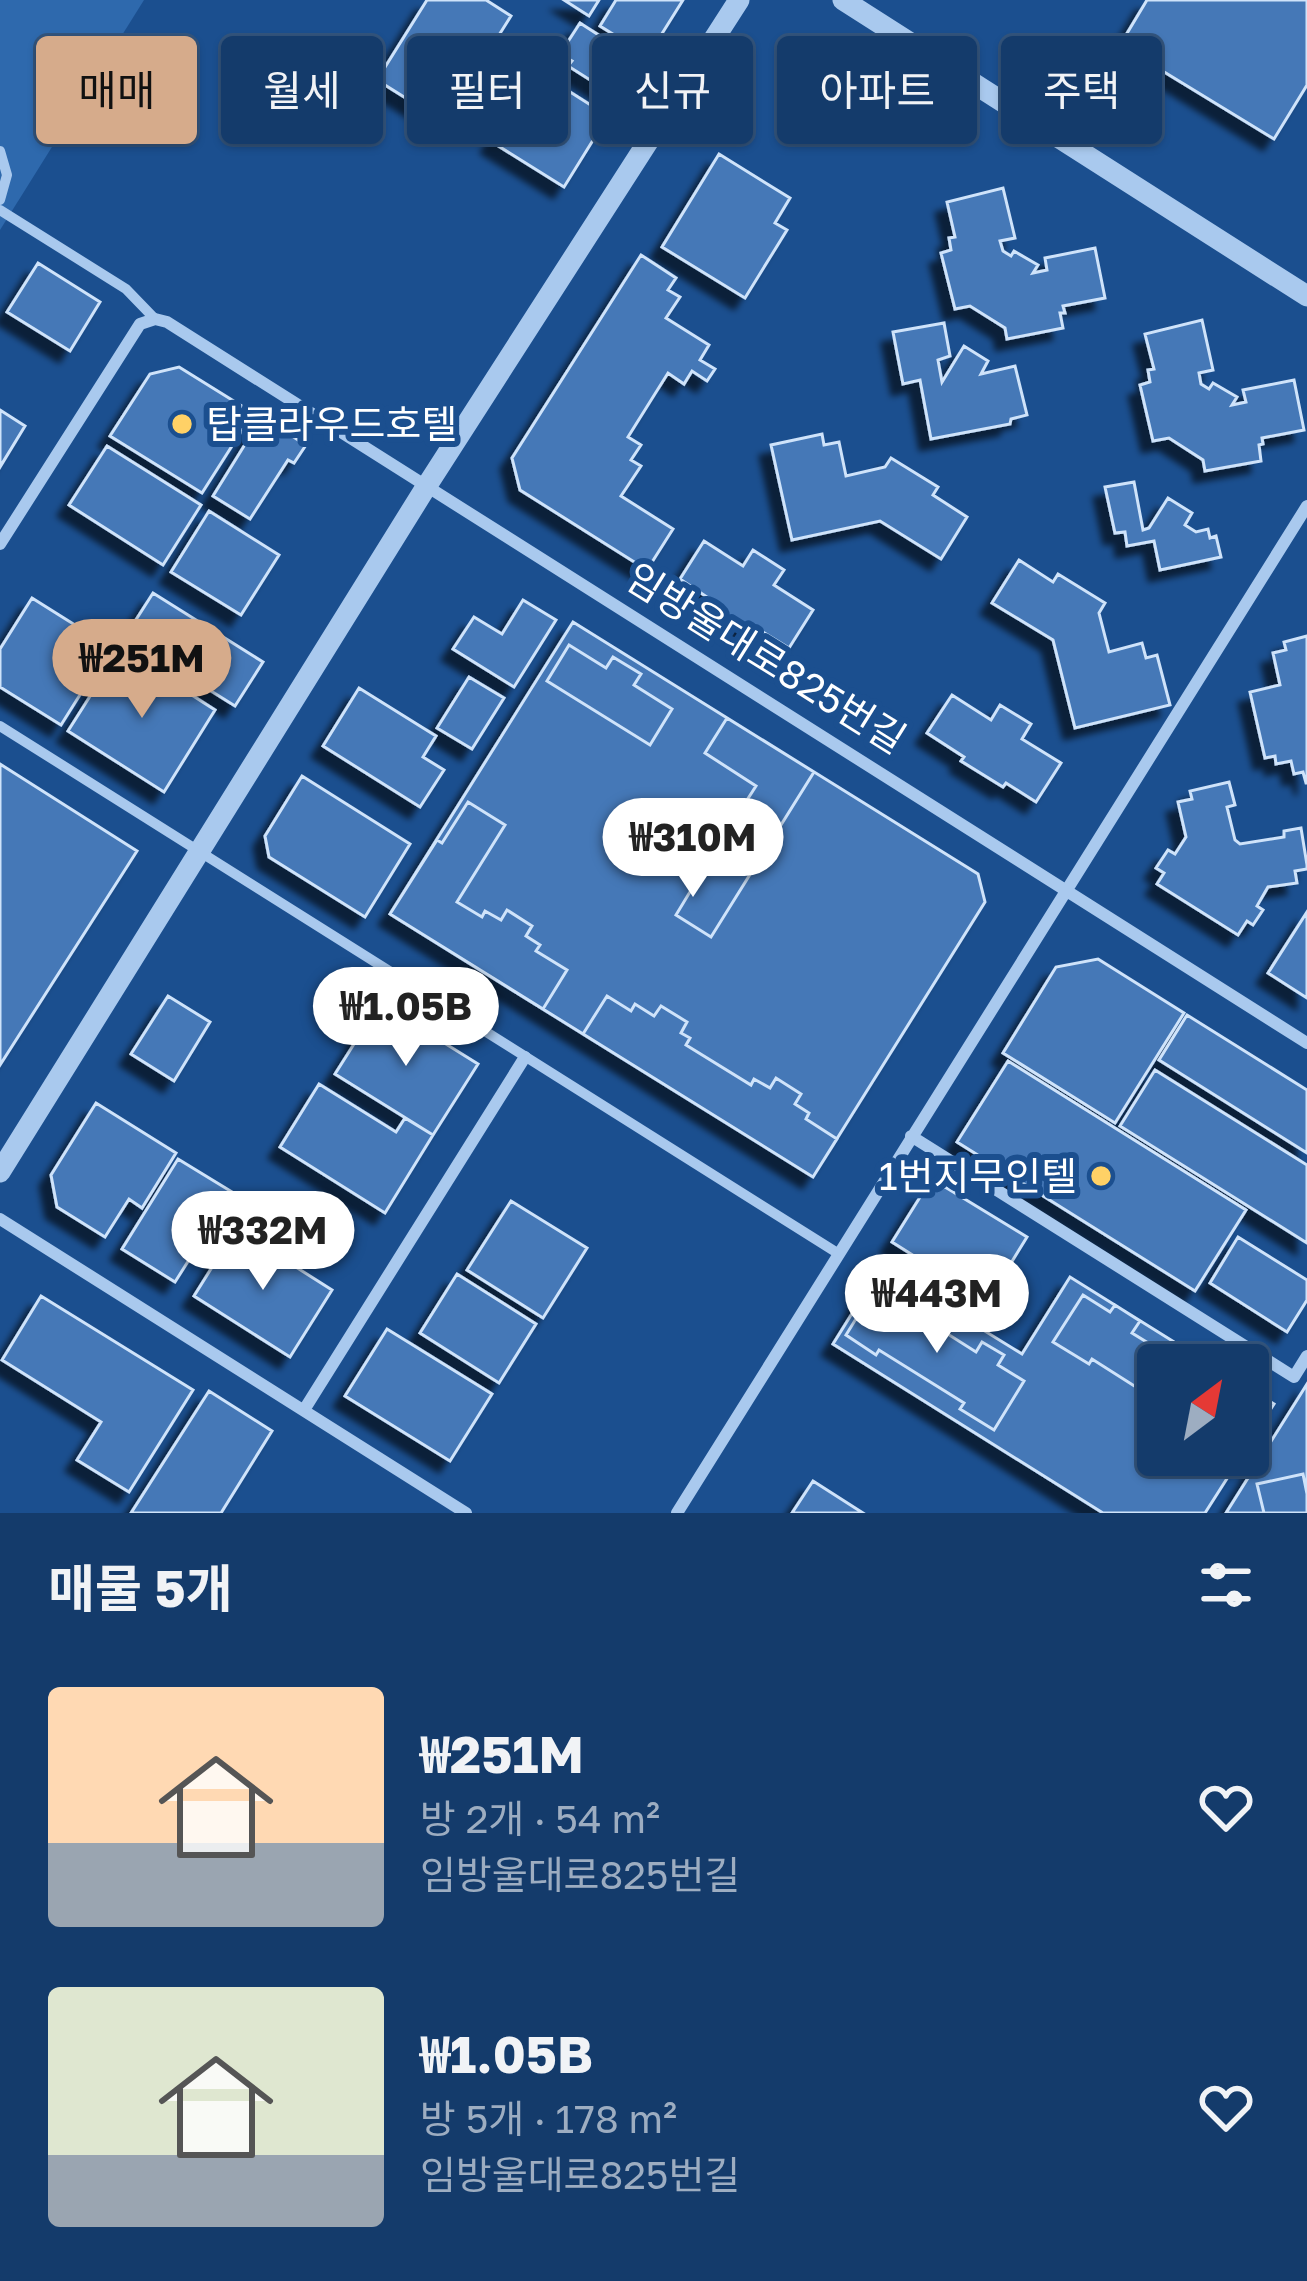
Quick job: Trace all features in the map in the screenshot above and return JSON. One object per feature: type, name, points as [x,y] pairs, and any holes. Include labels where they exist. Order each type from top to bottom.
[{"type":"street","points":[[0,1172],[426,487],[739,0]]},
{"type":"street","points":[[843,0],[1307,296]]},
{"type":"street","points":[[0,151],[7,175],[0,200]]},
{"type":"street","points":[[0,209],[125,289],[155,319],[140,324],[129,339],[0,544]]},
{"type":"street","name":"임방울대로825번길","points":[[155,319],[1307,1043]]},
{"type":"street","points":[[677,1513],[1307,506]]},
{"type":"street","points":[[0,726],[838,1254]]},
{"type":"street","points":[[304,1410],[525,1057]]},
{"type":"street","points":[[911,1136],[1294,1376],[1307,1356]]},
{"type":"street","points":[[0,1219],[466,1513]]},
{"type":"shaded area","points":[[0,0],[144,0],[121,36],[36,36],[36,144],[54,144],[0,230]]},
{"type":"building","points":[[427,0],[486,0],[511,16],[498,36],[407,36],[407,99],[383,84],[383,70]]},
{"type":"building","points":[[564,0],[599,0],[589,16]]},
{"type":"building","points":[[616,0],[683,0],[660,36],[616,36],[600,26]]},
{"type":"building","points":[[1147,0],[1307,0],[1307,85],[1274,139],[1162,71],[1162,36],[1125,36]]},
{"type":"building","points":[[580,23],[600,36],[592,36],[592,81],[568,66],[572,61],[568,42]]},
{"type":"building","points":[[568,91],[592,106],[592,142],[564,187],[495,144],[568,144]]},
{"type":"building","points":[[719,154],[790,198],[775,223],[787,230],[745,298],[662,247]]},
{"type":"building","points":[[1003,188],[1015,238],[1000,241],[1003,251],[1011,256],[1014,251],[1038,265],[1033,273],[1047,270],[1045,258],[1095,248],[1105,298],[1063,306],[1063,328],[1007,339],[1005,328],[970,306],[955,309],[941,253],[951,250],[949,238],[955,237],[947,202]]},
{"type":"building","points":[[641,255],[676,278],[668,290],[680,297],[666,318],[709,345],[700,360],[715,369],[707,381],[692,371],[684,384],[668,373],[628,437],[641,445],[631,460],[641,466],[621,496],[673,529],[647,570],[520,490],[512,458]]},
{"type":"building","points":[[38,263],[100,302],[70,351],[7,312]]},
{"type":"building","points":[[1202,320],[1213,370],[1199,373],[1201,384],[1209,389],[1213,383],[1237,397],[1232,405],[1246,402],[1243,390],[1294,380],[1304,430],[1262,438],[1261,461],[1205,471],[1203,460],[1169,438],[1153,441],[1140,385],[1150,382],[1148,370],[1154,369],[1145,334]]},
{"type":"building","points":[[944,323],[950,356],[938,360],[942,382],[964,346],[988,361],[981,374],[1015,366],[1027,415],[1011,419],[1010,424],[931,439],[920,380],[903,384],[893,332]]},
{"type":"building","name":"탑클라우드호텔","points":[[179,367],[253,413],[202,493],[110,436],[150,374]]},
{"type":"building","points":[[0,410],[25,426],[0,467]]},
{"type":"building","points":[[262,417],[306,445],[294,463],[288,460],[250,519],[213,496]]},
{"type":"building","points":[[822,434],[824,445],[839,442],[846,476],[885,467],[891,458],[938,487],[933,495],[967,517],[941,559],[880,521],[792,540],[771,445]]},
{"type":"building","points":[[107,446],[201,505],[163,565],[69,505]]},
{"type":"building","points":[[1134,482],[1143,530],[1168,498],[1192,513],[1185,525],[1196,532],[1208,529],[1210,538],[1216,536],[1221,557],[1160,570],[1154,541],[1127,546],[1125,532],[1115,533],[1105,487]]},
{"type":"building","points":[[209,511],[279,555],[241,615],[171,572]]},
{"type":"building","points":[[704,541],[743,566],[753,550],[784,570],[774,585],[813,610],[789,648],[713,607],[716,603],[680,579]]},
{"type":"building","points":[[1019,560],[1053,582],[1058,574],[1105,603],[1099,613],[1109,652],[1142,643],[1146,658],[1157,655],[1170,705],[1075,728],[1053,640],[992,603]]},
{"type":"building","points":[[153,593],[263,662],[235,706],[125,637]]},
{"type":"building","points":[[32,598],[110,647],[61,725],[0,687],[0,649]]},
{"type":"building","points":[[523,600],[556,620],[514,687],[453,649],[474,617],[502,634]]},
{"type":"building","points":[[573,622],[978,874],[985,902],[813,1177],[390,914]]},
{"type":"building","points":[[1307,636],[1306,783],[1303,772],[1294,774],[1291,761],[1276,764],[1275,756],[1265,758],[1250,692],[1280,685],[1273,653],[1286,650],[1284,642]]},
{"type":"building","points":[[569,645],[606,668],[613,657],[641,674],[634,685],[672,709],[650,745],[547,681]]},
{"type":"building","points":[[120,649],[215,710],[164,792],[68,731]]},
{"type":"building","points":[[469,677],[504,698],[472,749],[437,728]]},
{"type":"building","points":[[359,688],[436,736],[423,757],[444,770],[420,807],[323,746]]},
{"type":"building","points":[[952,695],[991,720],[1000,705],[1031,724],[1022,739],[1061,763],[1036,802],[961,761],[964,757],[927,733]]},
{"type":"building","points":[[727,718],[814,772],[711,937],[676,915],[699,877],[686,868],[710,829],[724,838],[731,827],[737,830],[748,811],[742,808],[756,786],[705,753]]},
{"type":"building","points":[[0,764],[137,851],[0,1065]]},
{"type":"building","points":[[302,776],[410,844],[365,917],[269,857],[265,836]]},
{"type":"building","points":[[1229,782],[1235,805],[1227,807],[1235,840],[1240,844],[1284,837],[1284,831],[1301,828],[1307,865],[1295,871],[1297,883],[1268,887],[1257,906],[1263,910],[1238,935],[1157,884],[1164,873],[1156,868],[1168,850],[1175,854],[1186,837],[1178,802],[1192,799],[1190,791]]},
{"type":"building","points":[[468,802],[505,825],[457,902],[482,917],[485,911],[501,920],[507,910],[532,926],[526,936],[540,945],[536,951],[567,970],[543,1009],[390,914],[437,840],[442,843]]},
{"type":"building","points":[[1307,912],[1307,998],[1268,973]]},
{"type":"building","points":[[1098,959],[1184,1013],[1115,1123],[1003,1053],[1056,967]]},
{"type":"building","points":[[168,996],[210,1022],[174,1081],[131,1054]]},
{"type":"building","points":[[607,996],[631,1011],[635,1004],[654,1016],[661,1006],[687,1022],[681,1033],[690,1038],[686,1045],[751,1085],[754,1079],[770,1088],[776,1078],[801,1094],[795,1104],[809,1113],[806,1119],[837,1139],[813,1177],[583,1034]]},
{"type":"building","points":[[380,1003],[478,1064],[433,1135],[335,1074]]},
{"type":"building","points":[[1187,1015],[1307,1090],[1307,1153],[1159,1060]]},
{"type":"building","name":"1번지무인텔","points":[[1008,1061],[1246,1210],[1195,1291],[957,1142]]},
{"type":"building","points":[[1155,1070],[1307,1165],[1307,1243],[1120,1126]]},
{"type":"building","points":[[319,1084],[396,1132],[405,1118],[433,1135],[385,1213],[280,1147]]},
{"type":"building","points":[[96,1103],[176,1153],[142,1208],[129,1199],[105,1237],[57,1207],[51,1175]]},
{"type":"building","points":[[178,1159],[232,1192],[175,1282],[122,1249]]},
{"type":"building","points":[[945,1187],[1027,1237],[987,1302],[892,1242],[922,1194]]},
{"type":"building","points":[[511,1201],[587,1248],[543,1318],[467,1270]]},
{"type":"building","points":[[236,1229],[332,1290],[290,1357],[194,1296]]},
{"type":"building","points":[[1238,1237],[1307,1280],[1307,1300],[1287,1332],[1210,1283]]},
{"type":"building","points":[[881,1267],[1022,1354],[1070,1277],[1177,1344],[1137,1344],[1137,1476],[1229,1476],[1205,1513],[1103,1513],[833,1344]]},
{"type":"building","points":[[457,1274],[536,1324],[499,1383],[420,1333]]},
{"type":"building","points":[[875,1288],[899,1303],[905,1294],[927,1307],[921,1317],[976,1352],[982,1342],[1004,1355],[998,1365],[1024,1381],[994,1430],[960,1409],[964,1403],[846,1335]]},
{"type":"building","points":[[1083,1295],[1110,1312],[1115,1305],[1140,1321],[1132,1333],[1150,1344],[1137,1344],[1137,1388],[1092,1359],[1089,1364],[1053,1342]]},
{"type":"building","points":[[41,1296],[193,1390],[129,1492],[77,1460],[101,1422],[2,1360]]},
{"type":"building","points":[[387,1329],[492,1394],[450,1461],[345,1396]]},
{"type":"building","points":[[1307,1384],[1307,1513],[1226,1513],[1249,1476],[1269,1476],[1269,1445]]},
{"type":"building","points":[[209,1391],[272,1431],[221,1513],[131,1513]]},
{"type":"building","points":[[1303,1474],[1307,1513],[1264,1513],[1257,1484]]},
{"type":"building","points":[[813,1481],[863,1513],[792,1513]]},
{"type":"place","name":"탑클라우드호텔","points":[[182,424]]},
{"type":"place","name":"1번지무인텔","points":[[1101,1176]]}]
